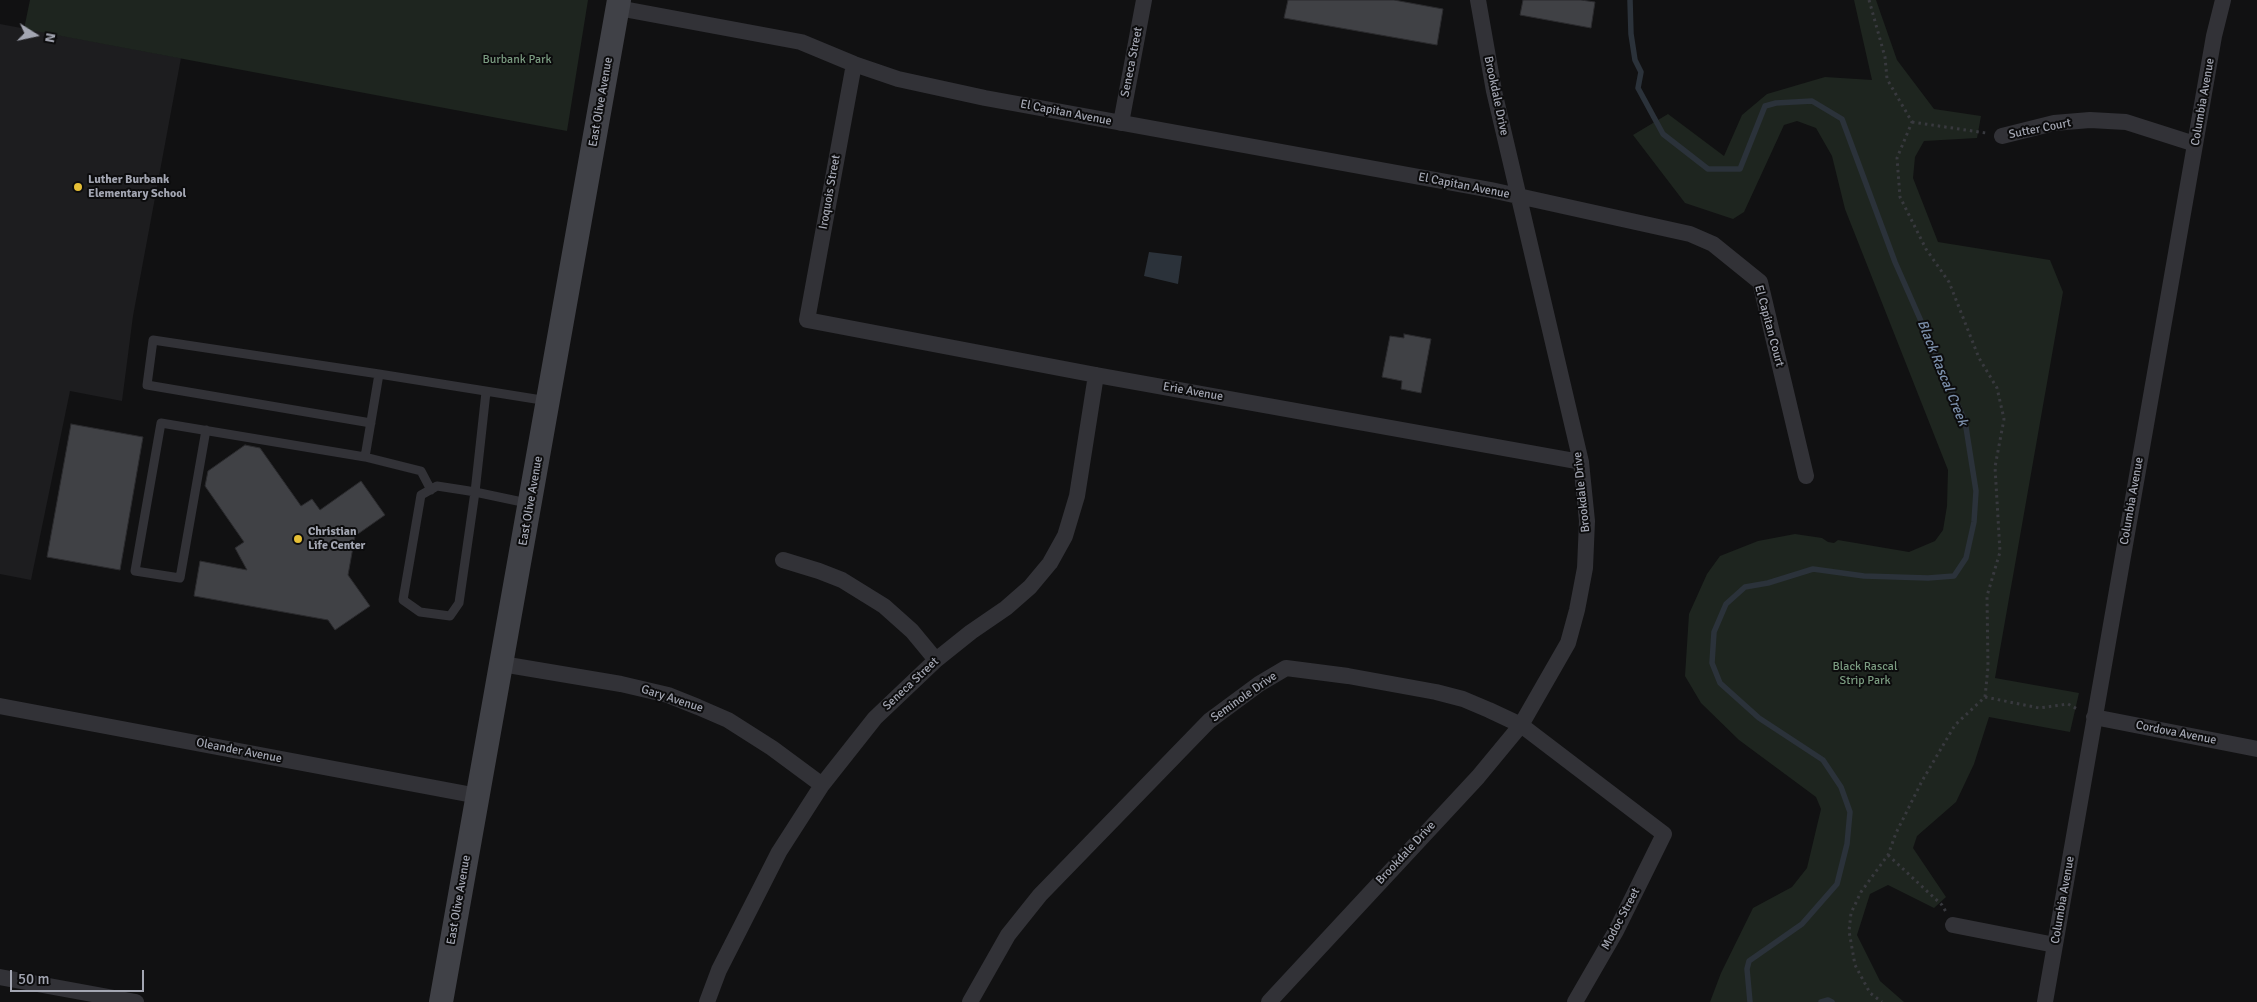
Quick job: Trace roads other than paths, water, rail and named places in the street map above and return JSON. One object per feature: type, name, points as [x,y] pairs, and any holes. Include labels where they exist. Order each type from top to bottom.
[{"type":"main road","name":"East Olive Avenue","points":[[441,1002],[618,4]]},
{"type":"street","name":"Seneca Street","points":[[1121,123],[1144,0]]},
{"type":"street","name":"Brookdale Drive","points":[[1269,1002],[1478,777],[1521,725],[1568,643],[1577,610],[1585,568],[1587,520],[1580,462],[1494,90],[1478,0]]},
{"type":"street","name":"Columbia Avenue","points":[[2045,1002],[2214,36],[2223,0]]},
{"type":"street","name":"El Capitan Avenue","points":[[618,4],[801,42],[854,64],[898,79],[1121,123],[1491,190],[1519,197]]},
{"type":"street","name":"Iroquois Street","points":[[807,320],[854,64]]},
{"type":"street","name":"Sutter Court","points":[[2002,136],[2054,123],[2090,120],[2126,122],[2195,144]]},
{"type":"street","name":"El Capitan Court","points":[[1519,197],[1690,234],[1713,244],[1760,282],[1806,476]]},
{"type":"street","name":"Erie Avenue","points":[[807,320],[1096,375],[1580,462]]},
{"type":"street","name":"Seneca Street","points":[[707,1002],[719,970],[779,852],[822,785],[875,718],[936,660],[971,632],[1006,608],[1030,587],[1050,563],[1065,536],[1077,496],[1096,375]]},
{"type":"street","points":[[783,560],[842,580],[884,606],[912,631],[936,660]]},
{"type":"street","name":"Gary Avenue","points":[[502,664],[621,684],[668,695],[698,706],[728,720],[772,748],[822,785]]},
{"type":"street","name":"Seminole Drive","points":[[970,1002],[1008,935],[1040,895],[1209,721],[1259,684],[1286,668],[1348,676],[1436,692],[1463,699],[1521,725],[1664,834]]},
{"type":"street","name":"Oleander Avenue","points":[[0,706],[478,796]]},
{"type":"street","name":"Cordova Avenue","points":[[2094,717],[2257,749]]},
{"type":"street","name":"Modoc Street","points":[[1575,1002],[1616,931],[1664,834]]},
{"type":"street","points":[[1953,925],[2055,945]]},
{"type":"street","points":[[0,977],[136,1002]]},
{"type":"lane","points":[[371,423],[147,385],[153,340],[548,401]]},
{"type":"lane","points":[[365,457],[379,374]]},
{"type":"lane","points":[[486,392],[475,492],[459,603],[450,616],[420,612],[403,600],[421,495],[437,486],[475,492],[530,504]]},
{"type":"lane","points":[[206,430],[180,578],[135,571],[161,423],[206,430],[365,457],[421,471],[431,490]]},
{"type":"waterway","name":"Black Rascal Creek","points":[[1630,0],[1631,34],[1635,60],[1641,72],[1638,88],[1663,134],[1708,169],[1740,169],[1765,106],[1776,103],[1812,101],[1842,119],[1895,262],[1965,421],[1976,491],[1974,522],[1966,558],[1954,576],[1928,578],[1864,576],[1813,569],[1768,583],[1745,587],[1726,604],[1714,632],[1712,663],[1720,683],[1759,718],[1823,760],[1841,787],[1850,812],[1847,844],[1837,884],[1802,924],[1749,961],[1747,969],[1750,1002]]},
{"type":"waterway","name":"Black Rascal Creek","points":[[1821,1002],[1828,1000],[1832,1002]]},
{"type":"place","name":"Luther Burbank Elementary School","points":[[78,187]]},
{"type":"place","name":"Christian Life Center","points":[[298,539]]},
{"type":"park label","name":"Burbank Park","points":[[517,60]]},
{"type":"park label","name":"Black Rascal Strip Park","points":[[1865,674]]}]
